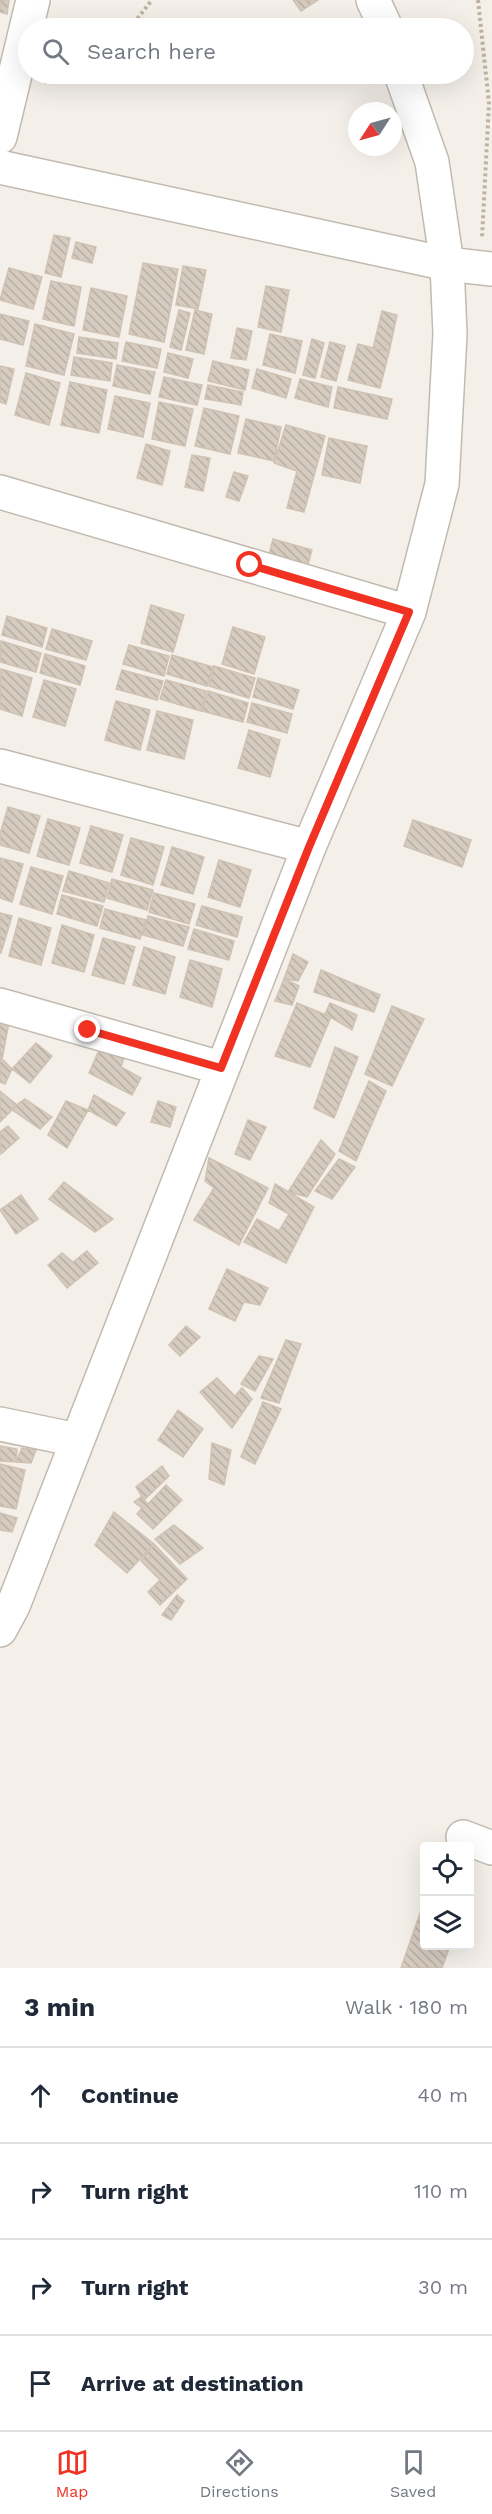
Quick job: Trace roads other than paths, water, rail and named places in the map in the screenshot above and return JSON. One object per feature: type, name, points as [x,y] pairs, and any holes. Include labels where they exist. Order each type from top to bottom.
[{"type":"street","points":[[29,18],[33,0]]},
{"type":"street","points":[[373,0],[381,18]]},
{"type":"street","points":[[0,137],[18,62]]},
{"type":"street","points":[[0,1630],[13,1606],[309,847],[409,612],[442,484],[450,334],[447,264],[432,162],[405,84]]},
{"type":"street","points":[[0,168],[447,264],[486,268]]},
{"type":"street","points":[[0,492],[409,612]]},
{"type":"street","points":[[0,766],[309,847]]},
{"type":"street","points":[[0,1005],[221,1068]]},
{"type":"street","points":[[0,1424],[77,1440]]}]
